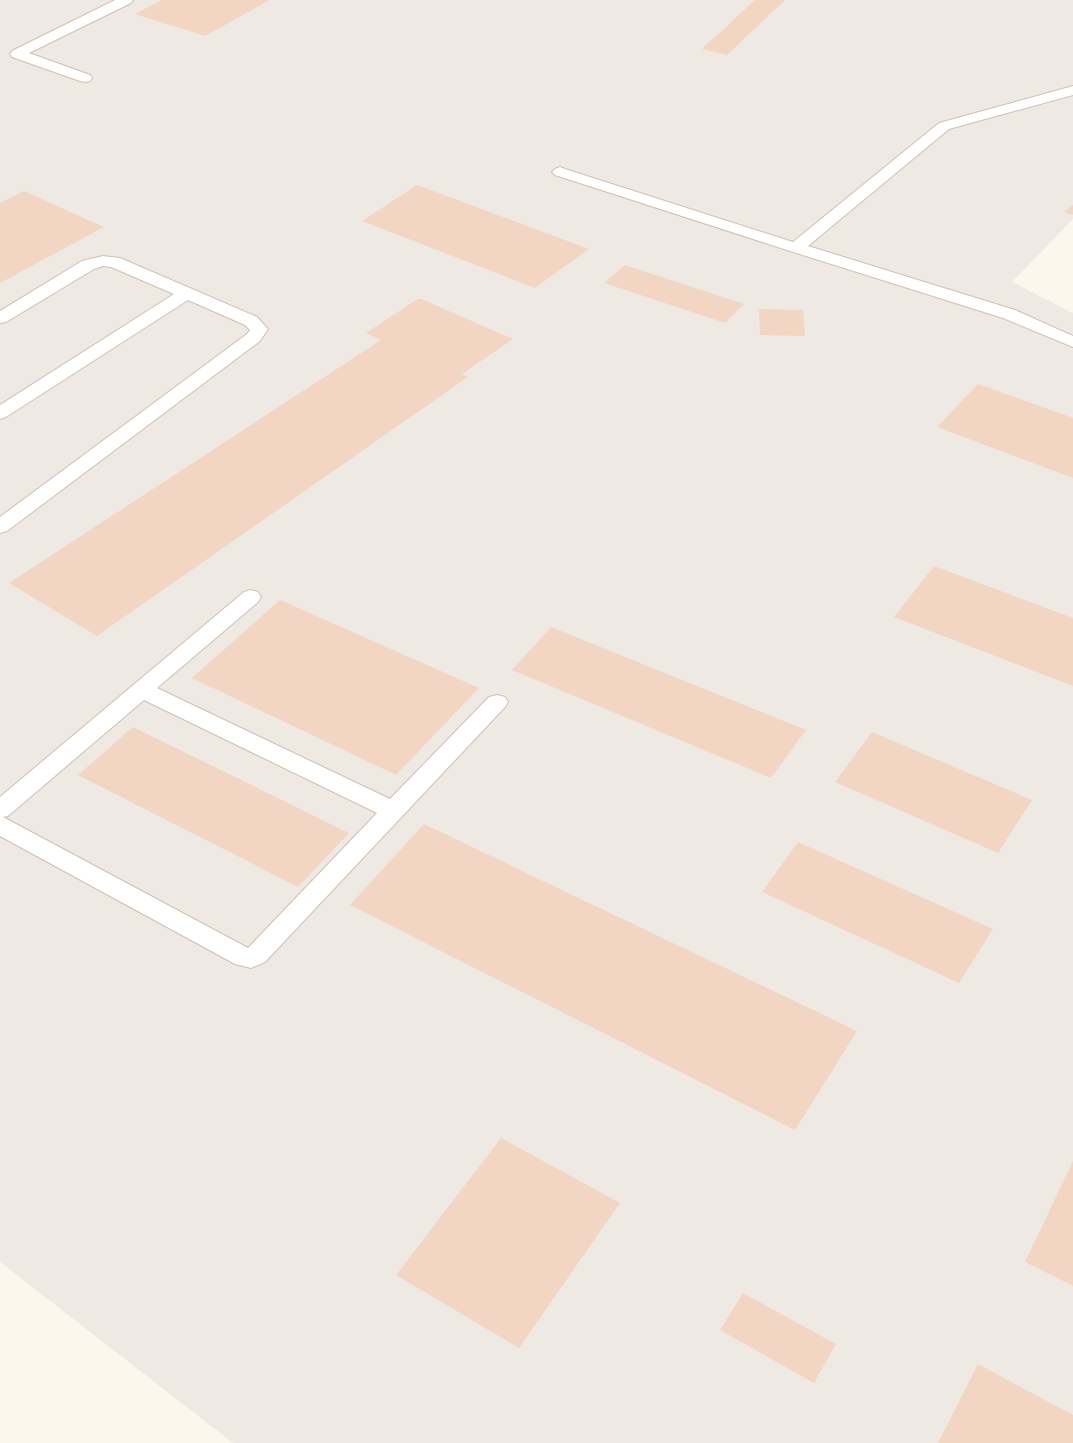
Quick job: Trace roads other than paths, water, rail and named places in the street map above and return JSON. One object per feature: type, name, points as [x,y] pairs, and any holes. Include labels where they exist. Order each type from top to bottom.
[{"type":"lane","points":[[85,78],[17,54],[126,0]]},
{"type":"lane","points":[[796,248],[944,126],[1073,90]]},
{"type":"lane","points":[[560,172],[796,248],[1009,314],[1073,342]]},
{"type":"lane","points":[[0,318],[88,265],[103,261],[114,262],[251,321],[259,329],[254,337],[0,527]]},
{"type":"lane","points":[[0,413],[186,294]]},
{"type":"lane","points":[[0,810],[251,597]]},
{"type":"lane","points":[[142,690],[394,811]]},
{"type":"lane","points":[[0,826],[244,957],[251,958],[256,955],[498,702]]}]
